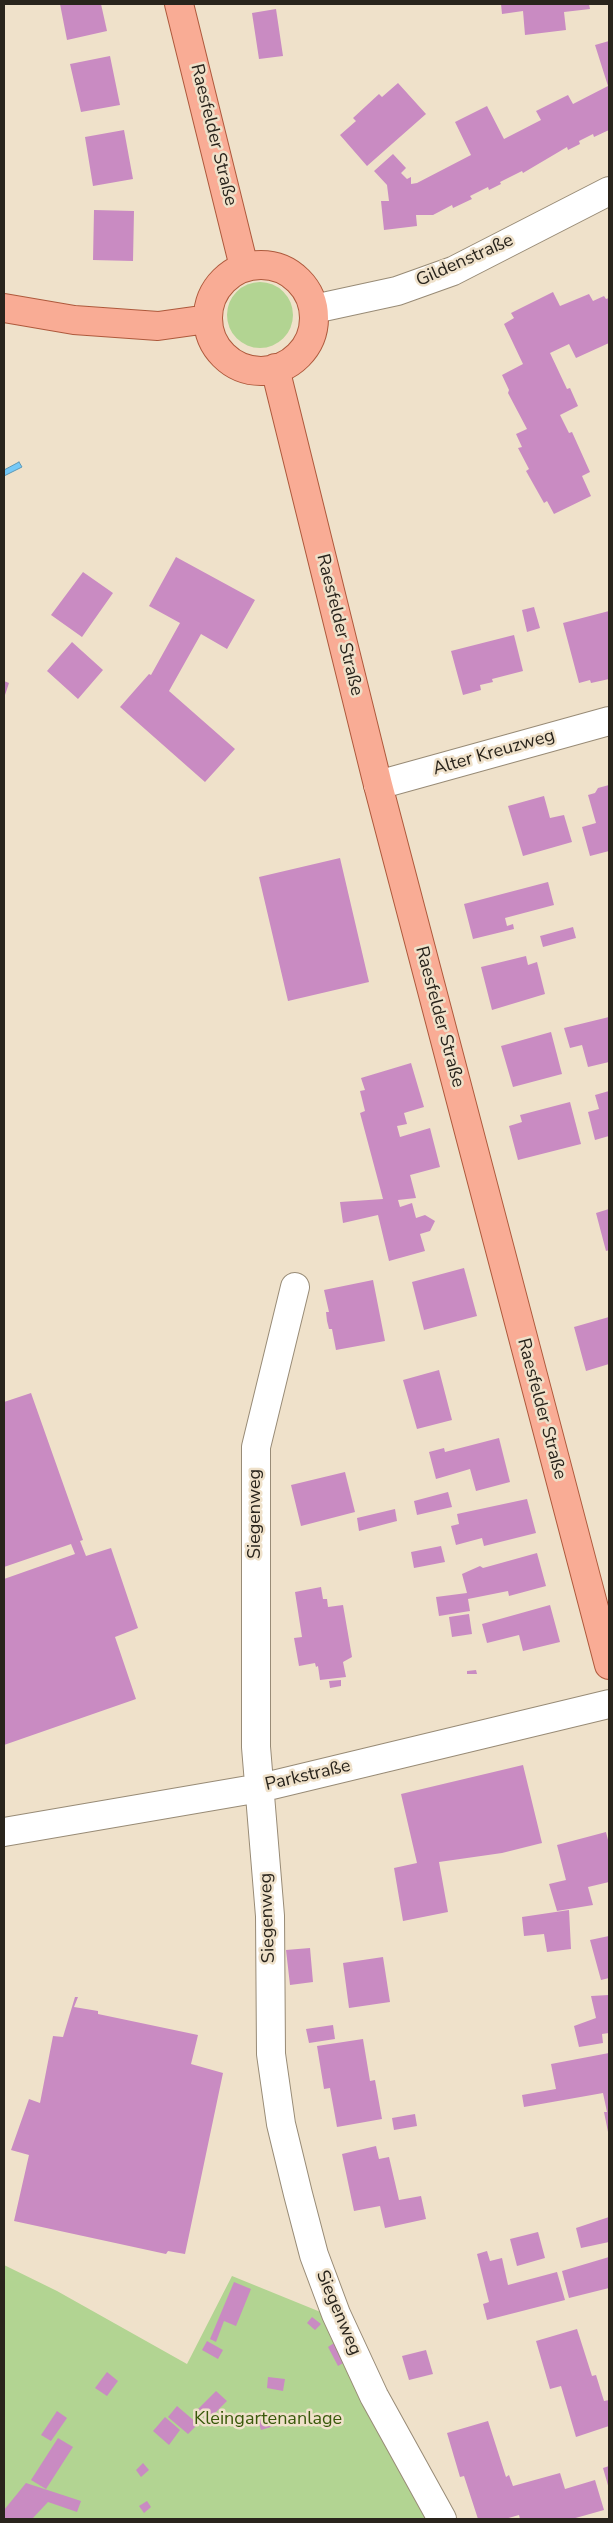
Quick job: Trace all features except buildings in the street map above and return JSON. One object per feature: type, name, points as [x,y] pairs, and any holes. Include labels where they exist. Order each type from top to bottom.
[{"type":"main road","name":"Raesfelder Straße","points":[[179,4],[244,267]]},
{"type":"main road","points":[[261,265],[278,267],[300,282],[308,292],[314,309],[314,324],[308,342],[297,357],[275,368],[264,370],[246,368],[229,360],[216,346],[211,335],[208,319],[212,299],[220,284],[229,275],[244,267],[261,265]]},
{"type":"main road","points":[[4,308],[74,320],[158,326],[208,319]]},
{"type":"main road","name":"Raesfelder Straße","points":[[275,368],[378,785],[609,1665]]},
{"type":"street","name":"Gildenstraße","points":[[314,309],[355,302],[397,291],[453,271],[609,191]]},
{"type":"street","name":"Alter Kreuzweg","points":[[378,785],[609,721]]},
{"type":"street","name":"Siegenweg","points":[[295,1287],[256,1448],[256,1747],[270,1916],[271,2054],[281,2124],[314,2255],[336,2314],[374,2396],[442,2519]]},
{"type":"street","name":"Parkstraße","points":[[4,1832],[260,1788],[609,1704]]},
{"type":"green space","points":[[253,282],[267,282],[279,287],[288,296],[293,308],[291,328],[284,339],[267,348],[253,348],[241,343],[232,334],[227,322],[227,308],[232,296],[241,287]]},
{"type":"green space","name":"Kleingartenanlage","points":[[4,2265],[57,2291],[187,2364],[232,2276],[323,2313],[430,2519],[4,2519]]},
{"type":"water","points":[[19,462],[22,467],[4,476],[4,470]]}]
